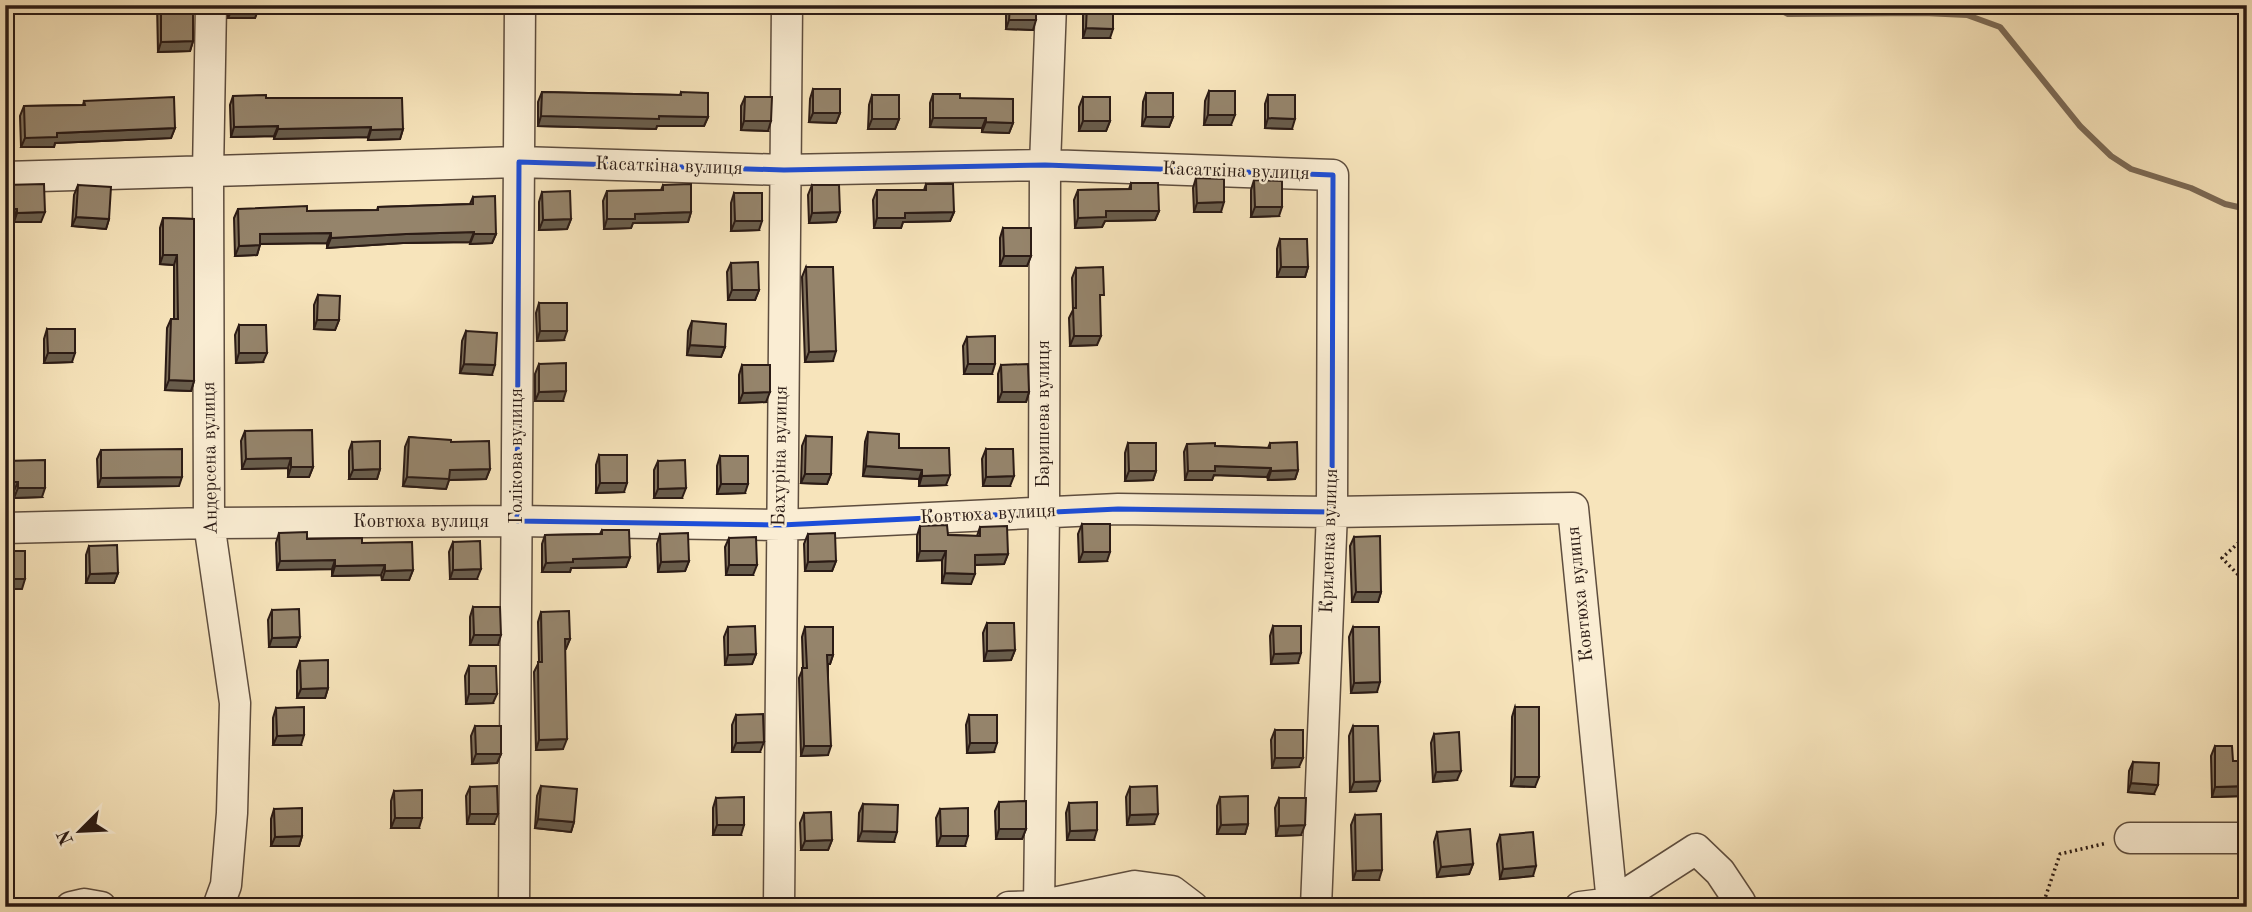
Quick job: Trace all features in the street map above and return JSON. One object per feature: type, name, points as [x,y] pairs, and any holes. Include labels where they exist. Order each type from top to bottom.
[{"type":"street","name":"Андерсена вулиця","points":[[211,5],[208,173],[209,523],[235,703],[232,813],[226,885],[218,907]]},
{"type":"street","name":"Голікова вулиця","points":[[514,907],[520,5]]},
{"type":"street","name":"Бахуріна вулиця","points":[[779,907],[786,5]]},
{"type":"street","name":"Баришева вулиця","points":[[1039,906],[1045,165],[1051,5]]},
{"type":"street","name":"Касаткіна вулиця","points":[[5,177],[519,162],[784,170],[1045,165],[1334,175]]},
{"type":"street","name":"Криленка вулиця","points":[[1316,907],[1332,512],[1334,175]]},
{"type":"street","name":"Ковтюха вулиця","points":[[5,528],[209,523],[517,521],[780,525],[1118,509],[1332,512],[1573,508],[1612,903]]},
{"type":"street","points":[[2130,838],[2247,838]]},
{"type":"street","points":[[1580,907],[1612,903],[1696,849],[1720,872],[1741,907]]},
{"type":"street","points":[[1009,907],[1039,906],[1135,886],[1172,891],[1193,907]]},
{"type":"street","points":[[71,907],[84,904],[101,907]]},
{"type":"path","points":[[2247,535],[2221,558],[2247,584]]},
{"type":"path","points":[[2042,907],[2060,854],[2130,838]]},
{"type":"highlighted area","points":[[519,162],[784,170],[1045,165],[1333,175],[1332,512],[1118,509],[781,525],[517,521]]},
{"type":"building","points":[[161,5],[193,5],[193,41],[161,42]]},
{"type":"building","points":[[232,5],[259,5],[259,8],[232,9]]},
{"type":"building","points":[[1010,5],[1036,5],[1036,20],[1009,20]]},
{"type":"building","points":[[1087,5],[1113,5],[1113,29],[1086,28]]},
{"type":"building","points":[[813,89],[840,89],[840,113],[813,113]]},
{"type":"building","points":[[1209,91],[1235,91],[1235,115],[1208,115]]},
{"type":"building","points":[[542,92],[681,95],[681,92],[708,93],[708,117],[659,116],[659,119],[541,116]]},
{"type":"building","points":[[1146,93],[1173,93],[1173,117],[1146,117]]},
{"type":"building","points":[[933,94],[960,94],[960,98],[1013,99],[1013,123],[986,122],[986,118],[933,118]]},
{"type":"building","points":[[266,95],[266,98],[402,98],[403,129],[234,127],[233,96]]},
{"type":"building","points":[[872,95],[899,95],[899,119],[872,119]]},
{"type":"building","points":[[1268,95],[1295,95],[1295,119],[1268,118]]},
{"type":"building","points":[[174,97],[175,128],[57,133],[57,137],[25,138],[24,106],[85,105],[84,101]]},
{"type":"building","points":[[745,97],[772,97],[771,121],[744,121]]},
{"type":"building","points":[[1083,97],[1110,97],[1110,121],[1083,121]]},
{"type":"building","points":[[1196,178],[1224,179],[1224,202],[1197,203]]},
{"type":"building","points":[[1254,180],[1282,181],[1282,207],[1255,207]]},
{"type":"building","points":[[1131,183],[1158,183],[1159,211],[1106,211],[1106,217],[1078,218],[1078,190],[1131,189]]},
{"type":"building","points":[[44,184],[45,212],[17,213],[17,209],[5,209],[5,185]]},
{"type":"building","points":[[691,184],[691,212],[635,214],[635,219],[607,219],[607,191],[663,190],[663,185]]},
{"type":"building","points":[[926,184],[953,184],[954,212],[905,213],[905,218],[877,218],[877,190],[926,190]]},
{"type":"building","points":[[78,185],[111,187],[109,219],[76,217]]},
{"type":"building","points":[[812,185],[839,185],[840,212],[812,213]]},
{"type":"building","points":[[570,191],[571,219],[543,220],[542,192]]},
{"type":"building","points":[[734,193],[762,193],[762,221],[735,221]]},
{"type":"building","points":[[495,196],[496,234],[474,232],[331,238],[331,233],[260,234],[260,245],[239,246],[238,209],[307,206],[307,211],[378,210],[378,207],[473,204],[473,197]]},
{"type":"building","points":[[163,218],[194,219],[194,381],[169,380],[171,319],[178,319],[177,255],[163,255]]},
{"type":"building","points":[[1003,228],[1031,228],[1031,256],[1004,256]]},
{"type":"building","points":[[1280,239],[1307,239],[1308,267],[1281,267]]},
{"type":"building","points":[[758,262],[759,290],[732,290],[731,263]]},
{"type":"building","points":[[806,267],[833,267],[836,351],[809,352]]},
{"type":"building","points":[[1103,267],[1104,295],[1100,295],[1101,336],[1074,336],[1076,268]]},
{"type":"building","points":[[318,295],[340,296],[339,320],[317,320]]},
{"type":"building","points":[[539,303],[567,303],[567,331],[540,331]]},
{"type":"building","points":[[692,321],[726,324],[725,347],[690,345]]},
{"type":"building","points":[[239,325],[266,325],[267,353],[239,353]]},
{"type":"building","points":[[47,329],[75,329],[75,353],[48,353]]},
{"type":"building","points":[[466,331],[497,333],[495,365],[464,364]]},
{"type":"building","points":[[995,336],[995,364],[968,364],[967,337]]},
{"type":"building","points":[[566,363],[566,391],[539,392],[539,364]]},
{"type":"building","points":[[1028,364],[1029,392],[1002,392],[1001,365]]},
{"type":"building","points":[[742,365],[770,365],[770,392],[743,393]]},
{"type":"building","points":[[312,430],[313,467],[291,467],[291,458],[246,459],[245,431]]},
{"type":"building","points":[[868,432],[899,434],[899,448],[949,448],[950,475],[922,476],[922,470],[866,466]]},
{"type":"building","points":[[806,436],[832,437],[831,474],[805,474]]},
{"type":"building","points":[[409,437],[451,442],[489,441],[490,469],[450,470],[449,479],[407,477]]},
{"type":"building","points":[[380,441],[380,469],[353,470],[352,442]]},
{"type":"building","points":[[1297,442],[1298,470],[1271,471],[1271,468],[1215,466],[1215,471],[1188,471],[1187,444],[1215,443],[1215,446],[1270,448],[1270,443]]},
{"type":"building","points":[[1128,443],[1156,443],[1156,471],[1129,471]]},
{"type":"building","points":[[182,449],[182,477],[101,478],[101,450]]},
{"type":"building","points":[[986,449],[1013,449],[1014,476],[986,477]]},
{"type":"building","points":[[599,455],[627,455],[627,483],[600,483]]},
{"type":"building","points":[[720,456],[748,456],[748,484],[721,484]]},
{"type":"building","points":[[45,460],[45,488],[18,488],[18,482],[5,482],[5,461]]},
{"type":"building","points":[[685,460],[686,488],[658,489],[658,461]]},
{"type":"building","points":[[1082,524],[1110,524],[1110,552],[1083,552]]},
{"type":"building","points":[[947,525],[948,535],[980,536],[980,527],[1007,526],[1008,554],[975,555],[975,574],[945,573],[946,551],[920,551],[920,526]]},
{"type":"building","points":[[602,530],[629,530],[630,557],[546,563],[545,535],[602,534]]},
{"type":"building","points":[[307,532],[307,539],[362,538],[362,543],[412,542],[413,570],[385,571],[385,565],[335,566],[335,560],[280,561],[279,533]]},
{"type":"building","points":[[688,533],[689,561],[661,562],[660,534]]},
{"type":"building","points":[[835,533],[836,561],[808,562],[808,534]]},
{"type":"building","points":[[1380,536],[1381,592],[1356,592],[1354,537]]},
{"type":"building","points":[[756,537],[757,565],[729,565],[729,538]]},
{"type":"building","points":[[480,541],[481,569],[453,570],[453,542]]},
{"type":"building","points":[[117,545],[118,573],[90,574],[89,546]]},
{"type":"building","points":[[5,551],[25,551],[25,579],[5,579]]},
{"type":"building","points":[[473,607],[500,607],[501,635],[474,635]]},
{"type":"building","points":[[299,609],[300,637],[272,638],[272,610]]},
{"type":"building","points":[[569,611],[570,639],[565,639],[567,739],[539,740],[538,662],[542,662],[541,612]]},
{"type":"building","points":[[987,623],[1014,623],[1015,650],[987,651]]},
{"type":"building","points":[[755,626],[756,654],[728,655],[728,627]]},
{"type":"building","points":[[1273,626],[1301,626],[1301,653],[1274,654]]},
{"type":"building","points":[[805,627],[833,627],[833,655],[827,655],[831,746],[804,746],[802,668],[807,668]]},
{"type":"building","points":[[1353,627],[1379,627],[1380,682],[1354,683]]},
{"type":"building","points":[[328,660],[328,688],[301,689],[300,661]]},
{"type":"building","points":[[469,666],[496,666],[497,694],[469,694]]},
{"type":"building","points":[[304,707],[304,735],[277,736],[276,708]]},
{"type":"building","points":[[1515,707],[1539,707],[1539,777],[1515,777]]},
{"type":"building","points":[[763,714],[764,742],[736,743],[736,715]]},
{"type":"building","points":[[969,715],[997,715],[997,743],[970,743]]},
{"type":"building","points":[[475,726],[501,726],[501,754],[476,754]]},
{"type":"building","points":[[1353,726],[1378,726],[1380,781],[1354,782]]},
{"type":"building","points":[[1275,730],[1303,730],[1303,758],[1275,758]]},
{"type":"building","points":[[1459,732],[1461,771],[1436,772],[1434,734]]},
{"type":"building","points":[[2215,746],[2232,746],[2233,761],[2247,761],[2247,786],[2215,787]]},
{"type":"building","points":[[2133,762],[2159,763],[2158,785],[2131,783]]},
{"type":"building","points":[[497,786],[498,814],[470,814],[470,787]]},
{"type":"building","points":[[541,786],[577,789],[574,822],[538,819]]},
{"type":"building","points":[[1157,786],[1158,814],[1130,815],[1130,787]]},
{"type":"building","points":[[422,790],[422,818],[395,818],[394,791]]},
{"type":"building","points":[[1248,796],[1248,824],[1221,825],[1220,797]]},
{"type":"building","points":[[744,797],[744,825],[717,825],[716,798]]},
{"type":"building","points":[[1279,798],[1306,798],[1305,825],[1279,826]]},
{"type":"building","points":[[1026,801],[1026,829],[999,829],[999,802]]},
{"type":"building","points":[[1097,802],[1097,830],[1070,831],[1069,803]]},
{"type":"building","points":[[863,804],[898,805],[897,832],[862,831]]},
{"type":"building","points":[[302,808],[302,836],[275,837],[274,809]]},
{"type":"building","points":[[968,808],[968,836],[941,836],[940,809]]},
{"type":"building","points":[[831,812],[832,840],[805,841],[804,813]]},
{"type":"building","points":[[1381,814],[1382,870],[1356,871],[1355,815]]},
{"type":"building","points":[[1470,829],[1473,864],[1441,867],[1437,832]]},
{"type":"building","points":[[1533,832],[1536,866],[1503,869],[1500,835]]},
{"type":"waterway","points":[[1770,5],[1788,14],[1967,15],[2000,27],[2080,126],[2111,156],[2131,169],[2191,188],[2225,204],[2247,209]]}]
